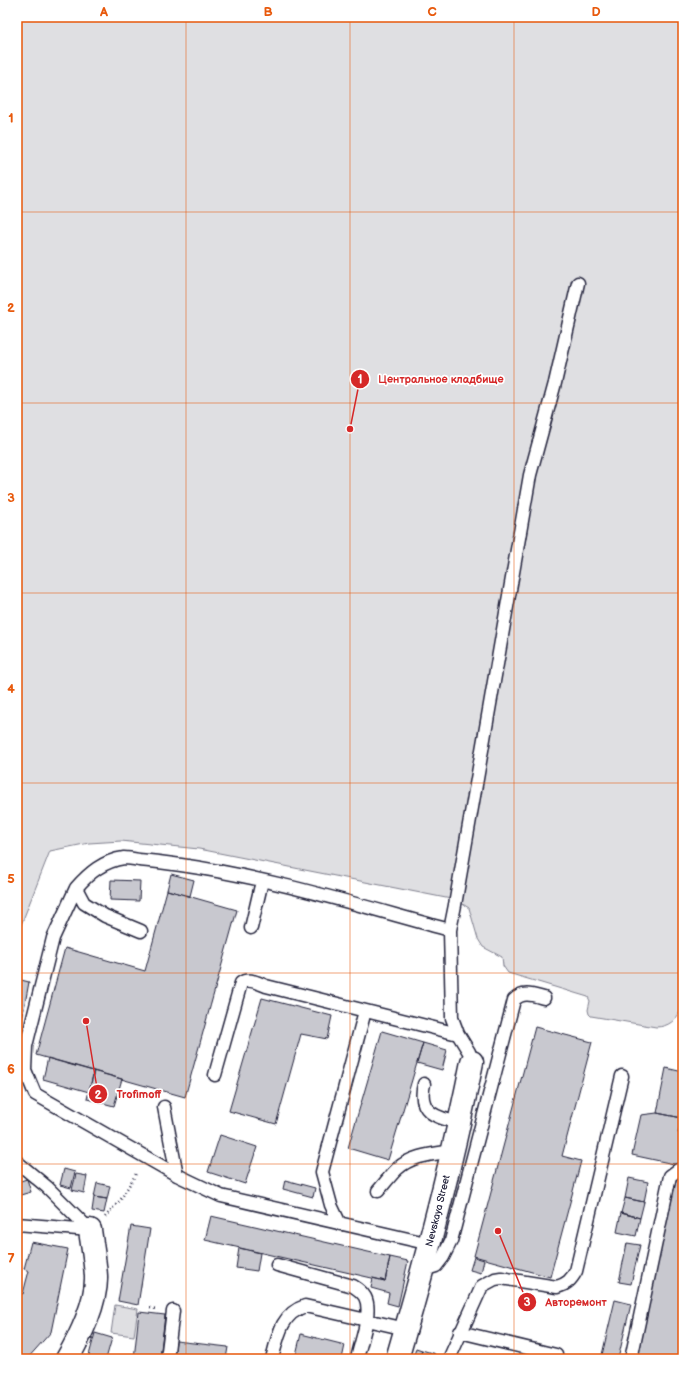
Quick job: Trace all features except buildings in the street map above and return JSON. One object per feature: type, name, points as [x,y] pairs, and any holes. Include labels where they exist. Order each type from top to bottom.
[{"type":"street","name":"Nevskaya Street","points":[[397,1359],[430,1244],[460,1123],[472,1062]]},
{"type":"street","points":[[67,1359],[88,1315],[94,1296],[96,1277],[90,1230]]},
{"type":"lane","points":[[472,1062],[469,1052],[458,1034],[452,1018],[450,930],[530,476],[556,383],[578,283]]},
{"type":"lane","points":[[430,1244],[221,1196],[177,1175],[35,1094],[25,1070],[26,1046],[54,938],[76,888],[86,876],[96,868],[124,858],[197,867],[284,885],[450,930]]},
{"type":"lane","points":[[251,928],[262,881]]},
{"type":"lane","points":[[76,888],[84,903],[105,916],[140,931]]},
{"type":"lane","points":[[215,1075],[241,983],[249,980],[266,986],[458,1034]]},
{"type":"lane","points":[[423,1270],[436,1266],[451,1242],[514,1000],[523,994],[532,994],[544,998]]},
{"type":"lane","points":[[340,1224],[331,1205],[322,1172],[365,1011]]},
{"type":"lane","points":[[449,1359],[482,1286],[487,1282],[501,1278],[557,1286],[563,1285],[570,1281],[576,1271],[622,1076]]},
{"type":"lane","points":[[424,1084],[421,1094],[424,1105],[430,1112],[449,1121],[460,1123]]},
{"type":"lane","points":[[164,1107],[177,1175]]},
{"type":"lane","points":[[378,1191],[397,1169],[406,1163],[420,1157],[453,1152]]},
{"type":"lane","points":[[18,1166],[47,1187],[90,1230]]},
{"type":"lane","points":[[631,1359],[670,1176],[678,1170],[683,1170]]},
{"type":"lane","points":[[17,1224],[90,1230]]},
{"type":"lane","points":[[276,1265],[353,1286],[360,1291],[367,1302],[368,1311],[357,1359]]},
{"type":"lane","points":[[272,1359],[278,1334],[286,1320],[296,1309],[306,1306],[406,1329]]},
{"type":"lane","points":[[166,1359],[173,1311]]},
{"type":"lane","points":[[460,1332],[556,1355]]},
{"type":"path","points":[[90,1230],[101,1221],[120,1199],[146,1157]]},
{"type":"shaded area","points":[[17,17],[683,17],[683,992],[681,1009],[672,1022],[664,1026],[656,1027],[591,1016],[588,1010],[590,1001],[588,997],[508,973],[503,966],[502,957],[483,947],[478,939],[469,908],[456,900],[199,849],[121,841],[89,843],[50,851],[17,932]]},
{"type":"shaded area","points":[[115,1305],[138,1309],[134,1336],[111,1333]]},
{"type":"place","name":"Центральное кладбище","points":[[350,429]]},
{"type":"place","name":"Trofimoff","points":[[86,1021]]},
{"type":"place","name":"Авторемонт","points":[[498,1231]]}]
